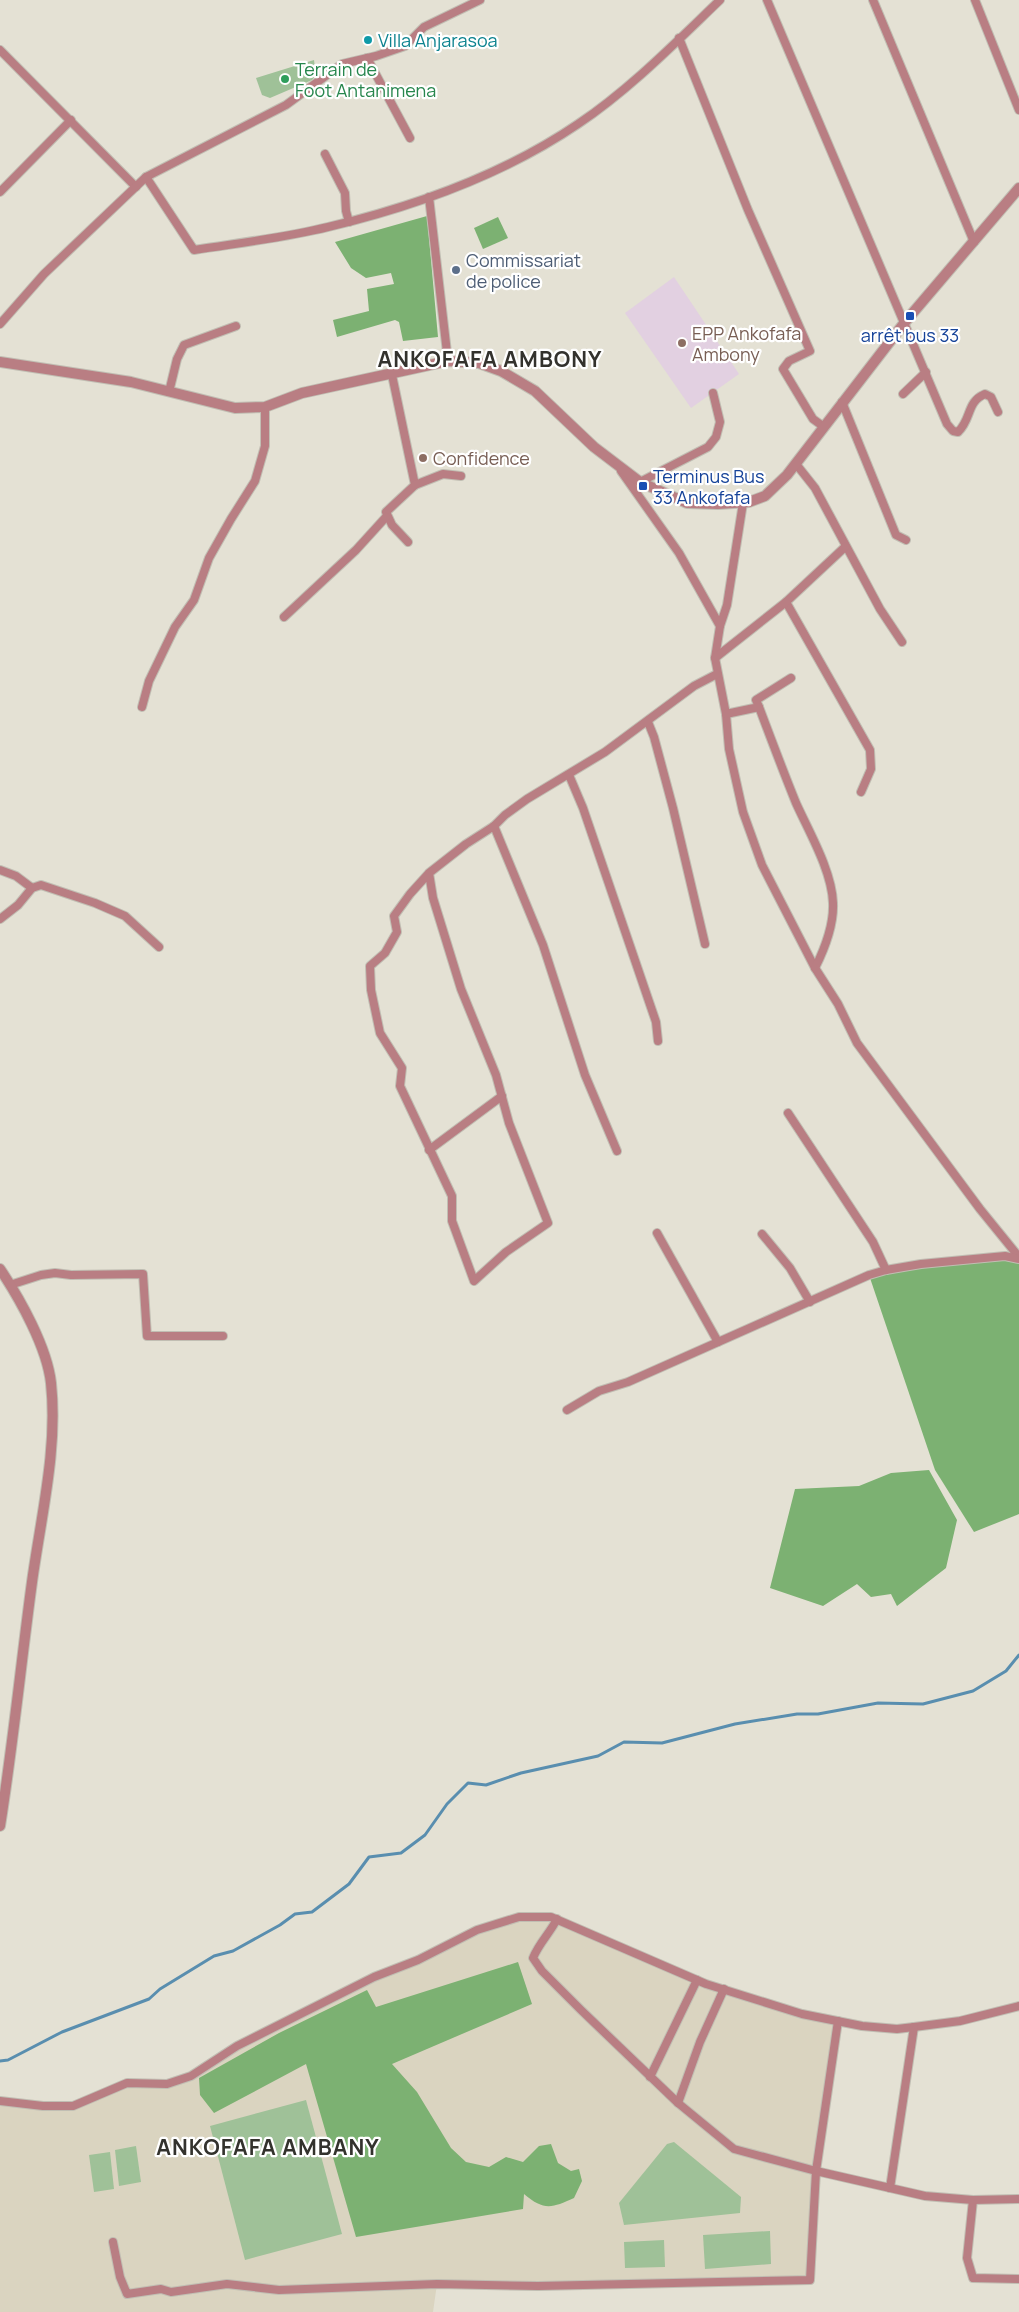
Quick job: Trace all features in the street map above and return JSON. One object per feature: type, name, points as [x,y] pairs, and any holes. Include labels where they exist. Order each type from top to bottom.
[{"type":"street","points":[[0,324],[44,274],[146,177],[286,105],[342,64],[405,46],[424,27],[480,0]]},
{"type":"street","points":[[146,177],[194,250],[308,231],[349,222],[429,197],[486,176],[540,148],[579,124],[630,84],[720,0]]},
{"type":"street","points":[[767,0],[947,424],[953,431],[958,432],[963,427],[974,400],[985,394],[991,397],[998,412]]},
{"type":"street","points":[[873,0],[974,242]]},
{"type":"street","points":[[975,0],[1019,110]]},
{"type":"street","points":[[679,38],[748,210],[810,351],[789,361],[783,369],[813,420],[824,427]]},
{"type":"street","points":[[2,56],[71,120],[136,187]]},
{"type":"street","points":[[367,58],[410,138]]},
{"type":"street","points":[[0,192],[71,120]]},
{"type":"street","points":[[325,154],[345,193],[349,222]]},
{"type":"street","points":[[0,362],[131,382],[234,408],[265,407],[302,394],[448,361],[479,363],[502,371],[535,391],[594,447],[640,482],[687,503],[743,503],[765,496],[788,475],[905,322],[1019,188]]},
{"type":"street","points":[[429,197],[448,361]]},
{"type":"street","points":[[169,392],[176,359],[184,345],[236,326]]},
{"type":"street","points":[[903,394],[926,372]]},
{"type":"street","points":[[392,375],[415,485]]},
{"type":"street","points":[[640,482],[708,447],[716,437],[720,422],[713,393]]},
{"type":"street","points":[[842,402],[896,535],[906,540]]},
{"type":"street","points":[[142,707],[149,681],[175,627],[194,600],[209,558],[231,518],[256,481],[265,446],[265,407]]},
{"type":"street","points":[[796,464],[815,488],[880,609],[902,642]]},
{"type":"street","points":[[617,465],[679,552],[720,626]]},
{"type":"street","points":[[284,617],[356,550],[386,517],[386,512],[415,485],[443,474],[461,476]]},
{"type":"street","points":[[743,503],[715,658],[726,714],[729,750],[742,812],[762,865],[814,968],[838,1004],[857,1043],[980,1209],[1019,1258]]},
{"type":"street","points":[[386,517],[408,542]]},
{"type":"street","points":[[715,658],[786,602],[845,547]]},
{"type":"street","points":[[786,602],[870,750],[871,769],[860,792]]},
{"type":"street","points":[[428,873],[433,898],[461,989],[496,1075],[509,1123],[548,1223],[506,1252],[474,1281],[452,1221],[452,1196],[400,1086],[402,1068],[380,1033],[371,990],[370,966],[385,953],[397,932],[394,916],[428,873],[466,844],[494,826],[505,815],[527,799],[569,775],[648,722],[694,686],[717,674]]},
{"type":"street","points":[[791,678],[756,700],[828,875],[834,902],[832,926],[822,954],[814,968]]},
{"type":"street","points":[[726,714],[759,707]]},
{"type":"street","points":[[648,722],[654,737],[673,808],[705,944]]},
{"type":"street","points":[[569,775],[583,808],[656,1022],[658,1041]]},
{"type":"street","points":[[494,826],[543,945],[585,1075],[617,1151]]},
{"type":"street","points":[[0,870],[16,876],[32,888]]},
{"type":"street","points":[[0,919],[18,904],[32,888],[41,884],[125,916],[159,947]]},
{"type":"street","points":[[429,1150],[502,1096]]},
{"type":"street","points":[[788,1113],[873,1242],[886,1270]]},
{"type":"street","points":[[657,1233],[718,1342]]},
{"type":"street","points":[[762,1234],[790,1268],[810,1302]]},
{"type":"street","points":[[568,1410],[599,1391],[628,1382],[886,1270],[921,1264],[1004,1256],[1019,1258]]},
{"type":"street","points":[[0,1269],[39,1339],[51,1381],[52,1416],[47,1490],[32,1580],[0,1826]]},
{"type":"street","points":[[10,1285],[41,1275],[55,1273],[71,1275],[143,1274],[146,1336],[223,1336]]},
{"type":"street","points":[[0,2101],[43,2106],[73,2106],[127,2083],[167,2084],[191,2076],[237,2046],[374,1977],[418,1960],[477,1930],[520,1917],[551,1917],[724,1990],[802,2014],[838,2021],[897,2029],[960,2021],[1019,2006]]},
{"type":"street","points":[[557,1919],[551,1931],[539,1944],[533,1958],[542,1971],[678,2103],[734,2149],[816,2171],[925,2196],[973,2200],[1019,2199]]},
{"type":"street","points":[[650,2077],[697,1980]]},
{"type":"street","points":[[678,2103],[700,2042],[724,1990]]},
{"type":"street","points":[[113,2242],[120,2277],[127,2294],[161,2289],[172,2292],[226,2284],[279,2290],[437,2284],[538,2286],[810,2280],[816,2171],[838,2021]]},
{"type":"street","points":[[890,2188],[914,2027]]},
{"type":"street","points":[[973,2200],[967,2258],[973,2278],[1016,2277],[1019,2279]]},
{"type":"shaded area","name":"EPP Ankofafa Ambony","points":[[674,277],[739,374],[691,408],[625,313]]},
{"type":"shaded area","points":[[519,1917],[551,1917],[697,1980],[838,2021],[825,2105],[810,2280],[437,2284],[433,2312],[0,2312],[0,2101],[73,2106],[127,2083],[167,2084],[477,1930]]},
{"type":"green space","name":"Terrain de Foot Antanimena","points":[[314,60],[316,75],[312,80],[270,98],[262,95],[256,78]]},
{"type":"green space","points":[[427,216],[438,337],[403,341],[399,322],[395,320],[337,337],[333,320],[369,311],[367,289],[394,284],[391,273],[366,278],[351,268],[335,242]]},
{"type":"green space","points":[[498,217],[508,238],[483,249],[474,228]]},
{"type":"green space","points":[[1005,1256],[1019,1259],[1019,1514],[974,1532],[935,1470],[869,1275]]},
{"type":"green space","points":[[929,1470],[957,1520],[946,1568],[897,1606],[891,1594],[871,1597],[857,1584],[823,1606],[770,1588],[795,1489],[859,1486],[891,1473]]},
{"type":"green space","points":[[518,1962],[532,2004],[392,2064],[417,2092],[451,2148],[466,2162],[489,2167],[506,2157],[523,2162],[539,2146],[551,2144],[558,2163],[571,2171],[579,2169],[582,2181],[574,2198],[554,2206],[548,2206],[537,2203],[524,2194],[523,2209],[356,2237],[306,2064],[214,2113],[200,2095],[199,2078],[279,2033],[367,1990],[376,2007]]},
{"type":"green space","points":[[306,2100],[342,2234],[245,2260],[210,2126]]},
{"type":"green space","points":[[674,2142],[741,2197],[740,2213],[624,2225],[619,2203],[667,2144]]},
{"type":"green space","points":[[136,2146],[141,2182],[119,2186],[115,2150]]},
{"type":"green space","points":[[110,2152],[114,2189],[94,2192],[89,2155]]},
{"type":"green space","points":[[770,2231],[771,2264],[705,2269],[703,2235]]},
{"type":"green space","points":[[664,2240],[665,2267],[625,2268],[624,2242]]},
{"type":"waterway","points":[[0,2061],[8,2060],[62,2032],[149,1999],[160,1989],[214,1956],[233,1951],[280,1925],[295,1914],[312,1912],[349,1884],[369,1857],[401,1853],[425,1835],[447,1804],[468,1783],[486,1785],[521,1773],[598,1756],[624,1742],[662,1743],[735,1724],[797,1714],[818,1714],[878,1703],[923,1704],[973,1691],[1006,1671],[1019,1655]]},
{"type":"place","name":"Villa Anjarasoa","points":[[368,40]]},
{"type":"place","name":"Terrain de Foot Antanimena","points":[[285,79]]},
{"type":"place","name":"Commissariat de police","points":[[456,270]]},
{"type":"place","name":"arrêt bus 33","points":[[910,316]]},
{"type":"place","name":"EPP Ankofafa Ambony","points":[[682,343]]},
{"type":"place","name":"Confidence","points":[[423,458]]},
{"type":"place","name":"Terminus Bus 33 Ankofafa","points":[[643,486]]},
{"type":"district","name":"ANKOFAFA AMBONY","points":[[490,359]]},
{"type":"district","name":"ANKOFAFA AMBANY","points":[[268,2147]]}]
